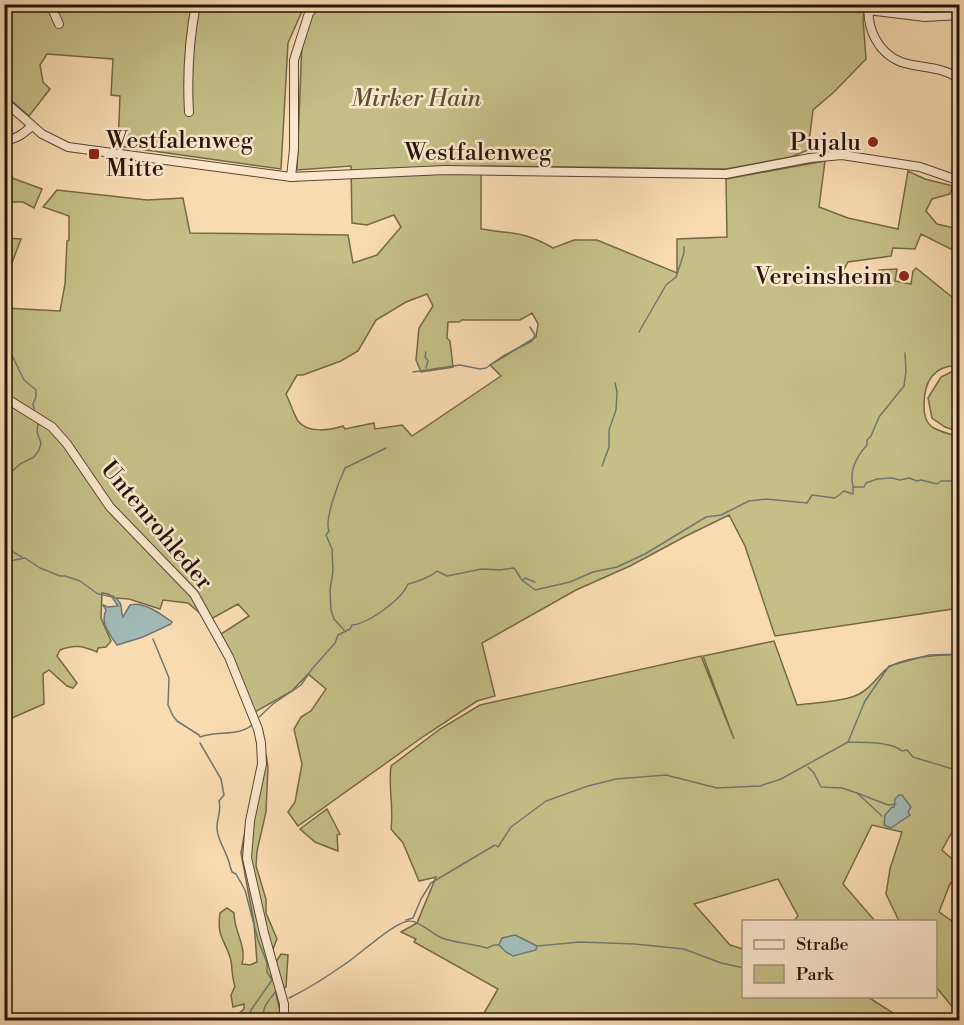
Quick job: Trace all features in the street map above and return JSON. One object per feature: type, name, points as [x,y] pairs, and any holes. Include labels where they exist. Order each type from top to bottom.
[{"type":"street","points":[[50,4],[60,24]]},
{"type":"street","points":[[189,112],[188,76],[191,32],[196,4]]},
{"type":"street","points":[[291,177],[294,148],[294,60],[309,13],[315,5]]},
{"type":"street","points":[[960,15],[925,17],[868,7],[873,33],[886,53],[904,63],[937,68],[960,79]]},
{"type":"street","name":"Westfalenweg","points":[[4,101],[50,140],[75,148],[291,177],[446,170],[726,174],[810,158],[842,155],[920,167],[960,181]]},
{"type":"street","points":[[4,140],[22,135],[33,126]]},
{"type":"street","name":"Untenrohleder","points":[[4,397],[52,427],[67,444],[110,507],[194,594],[229,657],[258,729],[261,743],[262,764],[250,821],[248,858],[258,910],[284,1004],[284,1020]]},
{"type":"green space","points":[[293,4],[303,9],[288,43],[281,169],[118,146],[120,96],[111,95],[113,59],[47,54],[40,65],[43,82],[50,89],[29,116],[5,95],[5,5]]},
{"type":"green space","name":"Mirker Hain","points":[[317,5],[865,5],[863,19],[866,59],[813,110],[808,150],[791,157],[726,169],[481,166],[481,229],[526,236],[553,248],[574,240],[597,240],[677,273],[677,239],[727,237],[726,179],[825,161],[819,207],[848,218],[898,229],[908,171],[925,179],[953,186],[950,194],[932,199],[926,211],[937,224],[959,229],[959,273],[952,264],[957,252],[921,234],[915,249],[893,248],[891,256],[848,262],[842,273],[877,279],[879,270],[897,269],[895,281],[911,284],[913,271],[916,268],[952,297],[958,290],[954,286],[959,281],[959,365],[936,372],[928,382],[924,406],[925,417],[932,427],[959,437],[959,608],[775,636],[745,546],[729,515],[630,566],[576,590],[482,643],[495,696],[477,701],[298,826],[288,812],[295,802],[302,764],[294,729],[301,717],[311,711],[326,689],[308,674],[292,691],[255,712],[221,634],[249,616],[238,604],[211,619],[197,593],[106,507],[191,596],[201,614],[188,603],[163,600],[160,609],[102,593],[101,618],[111,641],[106,647],[98,648],[97,652],[78,647],[60,650],[57,656],[77,683],[73,688],[67,686],[49,670],[43,674],[44,704],[5,721],[5,308],[60,311],[65,284],[69,216],[43,207],[57,190],[147,200],[183,198],[190,233],[348,235],[353,263],[377,255],[401,227],[394,215],[367,225],[352,223],[351,166],[297,170],[302,40]],"holes":[[[427,294],[433,306],[419,328],[416,360],[421,372],[453,367],[450,341],[447,338],[448,322],[520,320],[532,313],[538,324],[536,337],[490,365],[501,376],[412,436],[402,425],[375,429],[374,423],[345,429],[343,426],[319,430],[307,428],[298,421],[286,394],[297,375],[303,375],[341,361],[358,351],[376,320],[406,302]]]},
{"type":"green space","points":[[12,178],[42,189],[34,208],[23,202],[5,202],[5,179]]},
{"type":"green space","points":[[5,238],[21,239],[5,281]]},
{"type":"green space","points":[[959,370],[959,432],[945,427],[932,418],[928,398],[941,377]]},
{"type":"green space","points":[[774,641],[797,705],[839,700],[862,693],[884,671],[899,662],[931,656],[959,655],[959,830],[953,830],[942,850],[959,865],[959,873],[950,884],[939,912],[959,926],[959,1015],[937,988],[937,920],[899,920],[886,894],[890,869],[902,832],[872,825],[843,884],[874,920],[795,920],[798,916],[778,879],[694,904],[730,945],[742,949],[742,998],[870,998],[904,1020],[480,1020],[498,989],[414,942],[416,939],[401,932],[417,923],[436,877],[419,881],[403,843],[391,829],[391,766],[440,729],[480,705],[701,656],[734,739],[703,656]]},
{"type":"green space","points":[[266,754],[268,767],[266,812],[256,866],[266,899],[266,913],[277,939],[271,954],[276,962],[281,954],[288,955],[286,987],[276,993],[282,1020],[235,1020],[235,1017],[244,1009],[244,1004],[233,1007],[231,995],[235,986],[230,957],[220,932],[219,921],[220,913],[227,908],[234,913],[243,951],[242,964],[250,965],[257,962],[254,923],[241,853],[247,820]]},
{"type":"green space","points":[[327,809],[340,834],[337,835],[338,851],[315,842],[300,829]]},
{"type":"water","points":[[113,596],[120,604],[123,617],[130,605],[135,604],[152,609],[172,622],[143,637],[117,645],[106,628],[104,620],[106,610],[103,605],[118,606]]},
{"type":"water","points":[[902,795],[911,807],[908,812],[910,815],[891,828],[884,825],[885,815],[894,807],[895,799]]},
{"type":"water","points":[[515,935],[537,946],[536,950],[513,956],[506,952],[499,945],[502,938]]},
{"type":"waterway","points":[[639,332],[666,285],[676,277],[684,247]]},
{"type":"waterway","points":[[413,372],[460,365],[486,368],[532,341],[535,335],[530,327]]},
{"type":"waterway","points":[[4,339],[24,380],[36,390],[34,409]]},
{"type":"waterway","points":[[426,352],[425,357],[428,361],[426,368]]},
{"type":"waterway","points":[[853,486],[852,475],[857,459],[867,445],[867,440],[879,417],[904,386],[905,353]]},
{"type":"waterway","points":[[602,466],[609,447],[609,430],[616,410],[615,383]]},
{"type":"waterway","points":[[4,479],[20,464],[34,457],[39,450],[41,443],[37,432],[38,423]]},
{"type":"waterway","points":[[344,630],[334,619],[331,610],[332,549],[326,535],[329,531],[330,510],[345,468],[386,448]]},
{"type":"waterway","points":[[259,717],[273,704],[301,685],[335,643],[338,635],[350,629],[352,625],[359,624],[384,610],[399,597],[408,584],[437,571],[447,576],[482,569],[514,568],[522,580],[535,590],[617,567],[645,554],[706,517],[721,515],[749,501],[766,499],[807,503],[812,495],[835,498],[844,491],[853,494],[853,487],[864,487],[866,483],[877,479],[909,478],[937,484],[941,481],[960,481]]},
{"type":"waterway","points":[[4,547],[22,557]]},
{"type":"waterway","points":[[4,562],[25,558],[40,568],[80,581],[98,594],[113,597]]},
{"type":"waterway","points":[[523,580],[525,578],[535,582]]},
{"type":"waterway","points":[[153,639],[169,678],[168,705],[177,721],[200,737],[240,731],[252,725]]},
{"type":"waterway","points":[[406,920],[413,918],[431,883],[495,845],[498,847],[511,827],[546,801],[616,779],[666,775],[717,788],[760,786],[781,779],[848,742],[865,701],[889,666],[929,655],[960,654]]},
{"type":"waterway","points":[[848,742],[876,743],[902,751],[907,750],[913,757],[956,770]]},
{"type":"waterway","points":[[200,743],[221,779],[224,795],[219,801],[218,834],[232,872],[236,874],[245,890],[258,940],[267,963],[267,972],[272,980],[251,1010],[249,1020]]},
{"type":"waterway","points":[[808,767],[821,787],[842,788],[857,793],[882,816]]},
{"type":"waterway","points":[[857,793],[888,805],[896,804]]},
{"type":"waterway","points":[[289,998],[332,973],[404,922],[418,923],[447,940],[487,948],[499,945]]},
{"type":"waterway","points":[[537,946],[580,942],[684,949],[721,963],[742,968]]},
{"type":"waterway","points":[[264,1020],[264,1008],[276,991]]},
{"type":"place","name":"Pujalu","points":[[873,142]]},
{"type":"place","name":"Westfalenweg Mitte","points":[[94,154]]},
{"type":"place","name":"Vereinsheim","points":[[904,276]]}]
